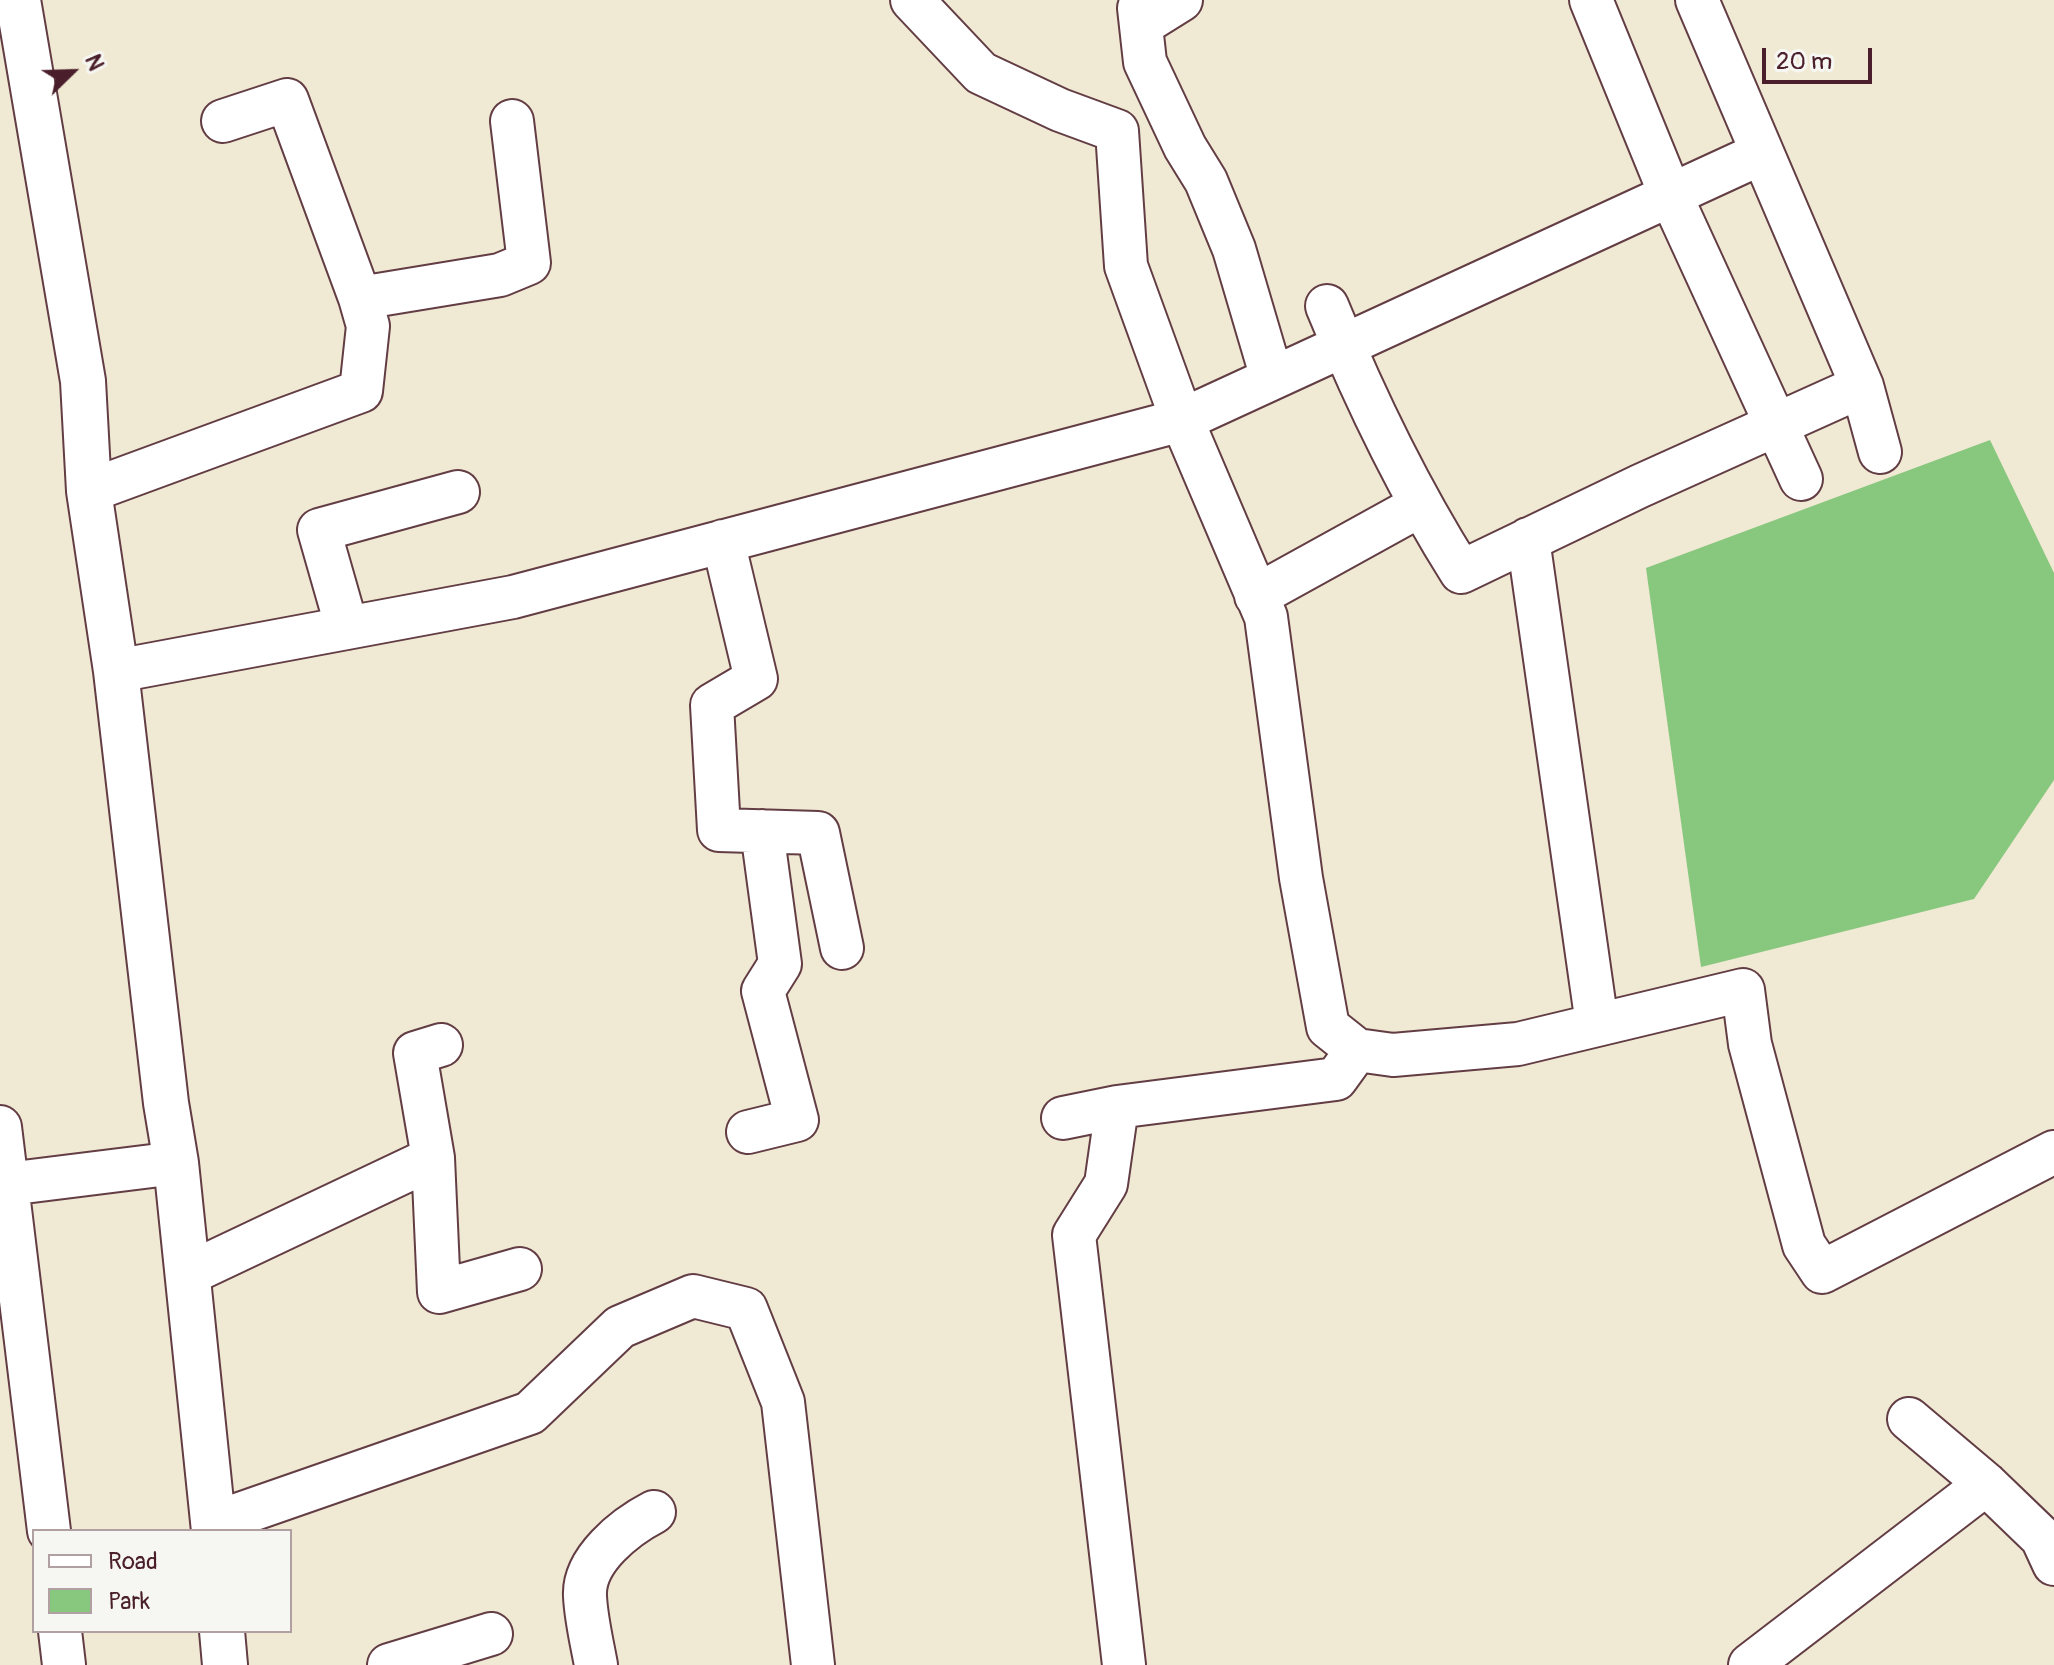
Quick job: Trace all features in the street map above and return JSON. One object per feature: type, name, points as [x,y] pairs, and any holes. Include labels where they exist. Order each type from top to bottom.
[{"type":"street","points":[[18,0],[83,381],[89,491],[116,671],[166,1103],[176,1163],[214,1527],[530,1413],[620,1327],[693,1296],[746,1309],[783,1402],[813,1665]]},
{"type":"street","points":[[912,0],[981,73],[1060,110],[1117,131],[1126,266],[1182,420],[1266,617],[1301,878],[1328,1027],[1357,1050],[1393,1055],[1518,1044],[1743,990],[1750,1044],[1804,1245],[1822,1272],[2054,1152]]},
{"type":"street","points":[[1181,0],[1141,12],[1145,62],[1185,147],[1206,181],[1234,249],[1272,378]]},
{"type":"street","points":[[1591,0],[1671,196],[1801,479]]},
{"type":"street","points":[[1697,0],[1862,386],[1880,452]]},
{"type":"street","points":[[89,491],[361,391],[368,326],[287,100],[223,121]]},
{"type":"street","points":[[360,298],[500,275],[529,263],[512,121]]},
{"type":"street","points":[[116,671],[513,597],[1182,420],[1762,153]]},
{"type":"street","points":[[1327,306],[1419,506],[1461,572],[1862,386]]},
{"type":"street","points":[[347,628],[319,530],[458,492]]},
{"type":"street","points":[[1256,596],[1419,506]]},
{"type":"street","points":[[1528,539],[1597,1024]]},
{"type":"street","points":[[723,541],[756,679],[712,705],[719,830],[818,833],[842,948]]},
{"type":"street","points":[[748,1132],[797,1120],[763,991],[780,964],[762,831]]},
{"type":"street","points":[[441,1045],[415,1053],[433,1158],[439,1292],[520,1269]]},
{"type":"street","points":[[1063,1118],[1117,1107],[1336,1079],[1357,1050]]},
{"type":"street","points":[[1117,1107],[1106,1184],[1074,1235],[1124,1665]]},
{"type":"street","points":[[0,1127],[3,1184],[49,1529]]},
{"type":"street","points":[[188,1274],[433,1158]]},
{"type":"street","points":[[3,1184],[176,1163]]},
{"type":"street","points":[[1909,1419],[1986,1484],[2042,1538],[2054,1564]]},
{"type":"street","points":[[1750,1665],[1986,1484]]},
{"type":"street","points":[[596,1665],[584,1593],[594,1563],[635,1522],[654,1512]]},
{"type":"street","points":[[60,1633],[64,1665]]},
{"type":"street","points":[[222,1633],[225,1665]]},
{"type":"street","points":[[389,1665],[491,1634]]},
{"type":"green space","points":[[1990,440],[2054,573],[2054,780],[1974,899],[1701,967],[1646,568]]}]
